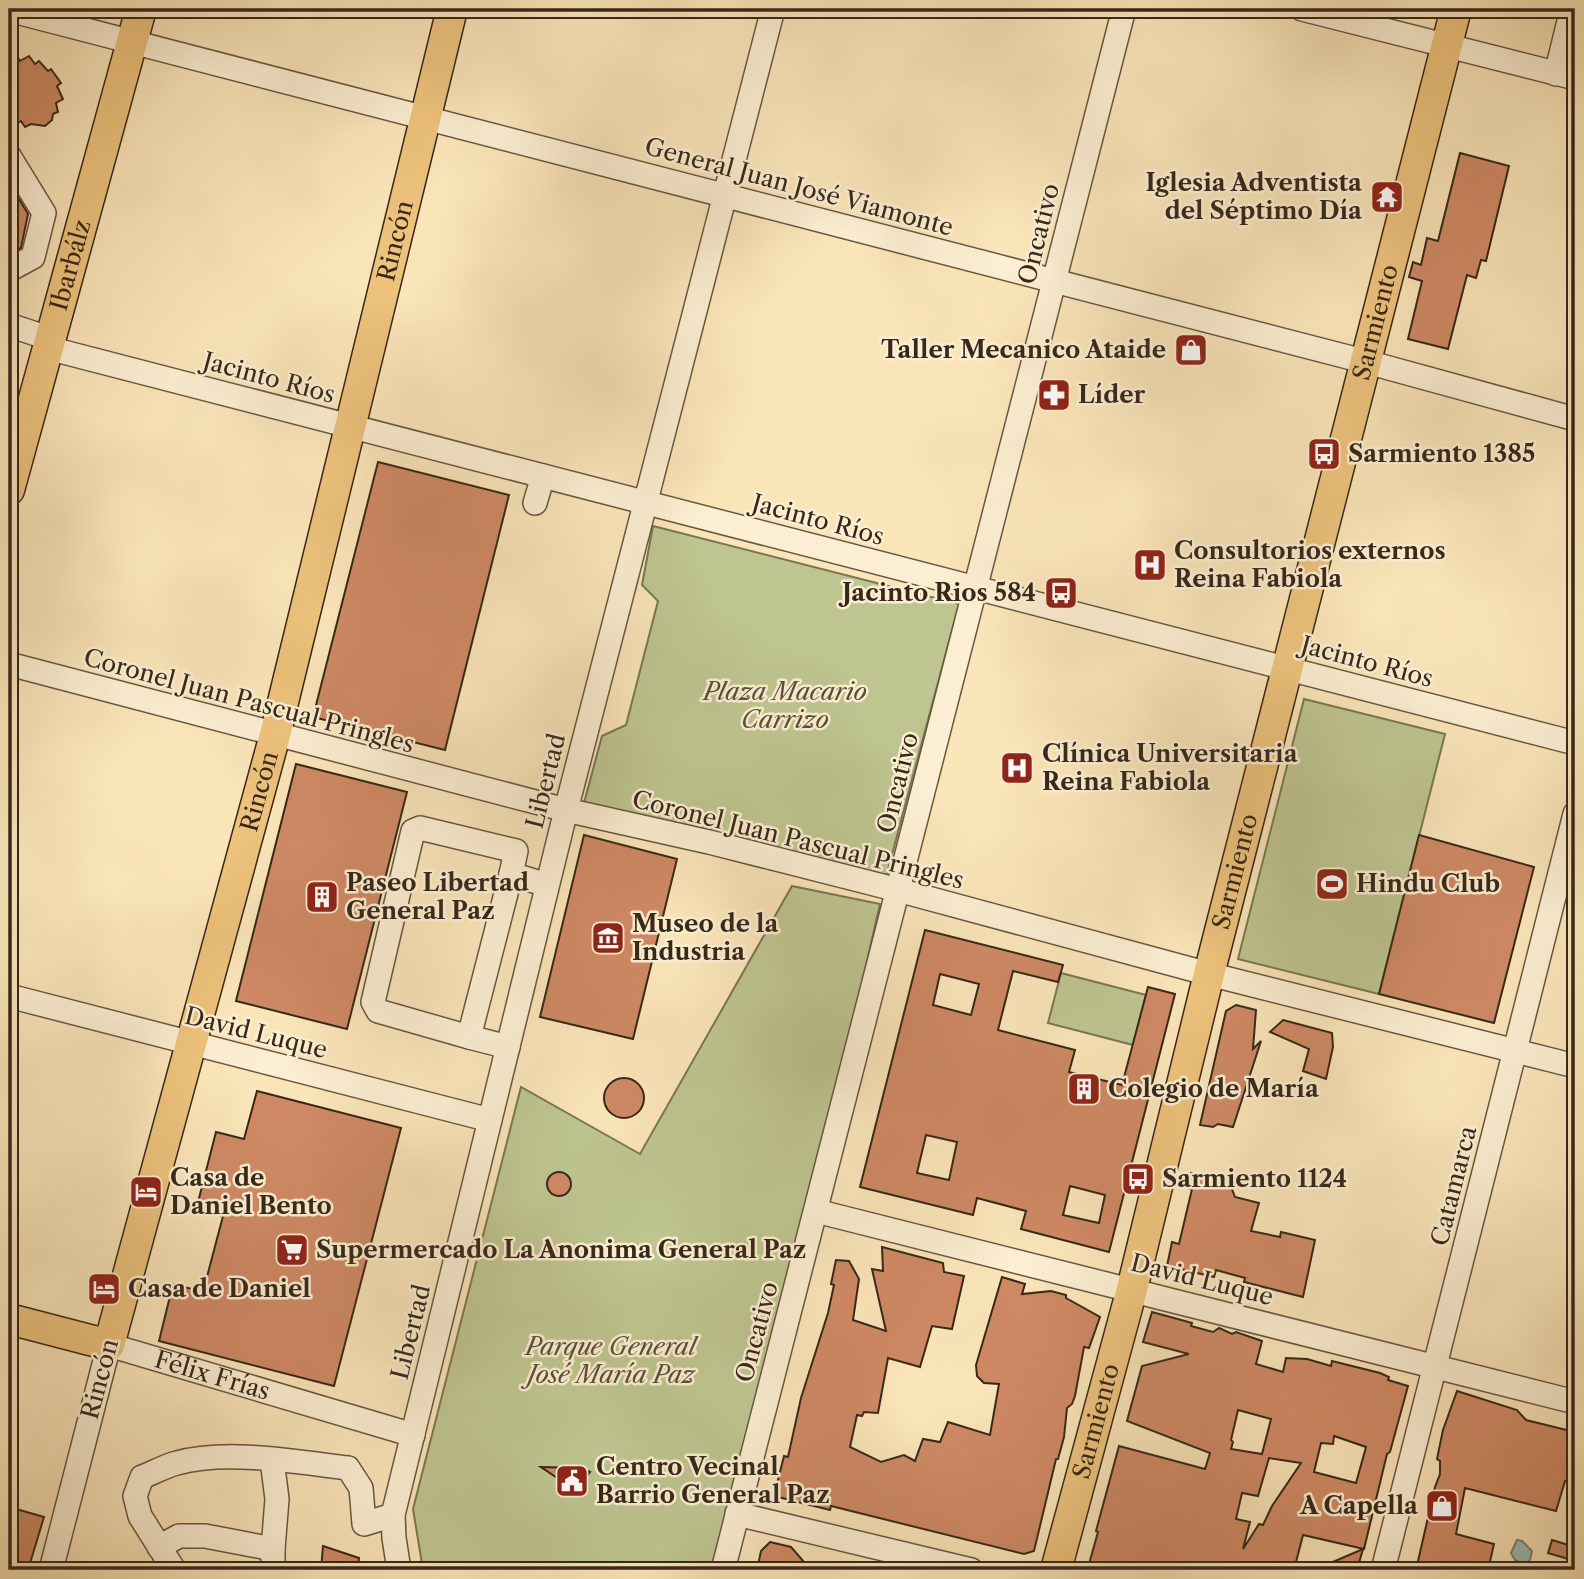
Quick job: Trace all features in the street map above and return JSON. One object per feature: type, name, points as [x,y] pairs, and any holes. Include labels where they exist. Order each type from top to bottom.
[{"type":"main road","name":"Ibarbálz","points":[[10,481],[141,9]]},
{"type":"main road","name":"Rincón","points":[[109,1345],[275,735],[452,9]]},
{"type":"main road","name":"Sarmiento","points":[[1056,1570],[1132,1289],[1209,974],[1456,9]]},
{"type":"main road","name":"Félix Frías","points":[[9,1319],[109,1345]]},
{"type":"street","name":"Libertad","points":[[399,1570],[393,1515],[547,885],[773,9]]},
{"type":"street","name":"Oncativo","points":[[723,1570],[1124,9]]},
{"type":"street","points":[[1302,9],[1566,76],[1572,9]]},
{"type":"street","name":"General Juan José Viamonte","points":[[9,10],[1367,362],[1575,419]]},
{"type":"street","points":[[9,156],[44,213],[33,257],[9,270]]},
{"type":"street","name":"Jacinto Ríos","points":[[9,325],[49,343],[351,426],[1575,743]]},
{"type":"street","points":[[535,503],[543,476]]},
{"type":"street","name":"Coronel Juan Pascual Pringles","points":[[9,664],[566,810],[709,842],[1209,974],[1575,1066]]},
{"type":"street","name":"Catamarca","points":[[1383,1570],[1575,814]]},
{"type":"street","points":[[469,1037],[516,851],[420,828],[413,831],[375,990],[374,1007],[378,1011],[469,1037],[508,1047]]},
{"type":"street","points":[[511,874],[547,885]]},
{"type":"street","name":"David Luque","points":[[9,996],[490,1120]]},
{"type":"street","name":"David Luque","points":[[816,1211],[1575,1402]]},
{"type":"street","name":"Félix Frías","points":[[109,1345],[413,1435]]},
{"type":"street","name":"Rincón","points":[[51,1570],[109,1345]]},
{"type":"street","points":[[174,1570],[140,1516],[135,1496],[142,1478],[176,1463],[216,1457],[348,1468],[361,1488],[364,1524],[393,1515]]},
{"type":"street","points":[[159,1547],[179,1536],[205,1536],[273,1560],[277,1499],[272,1460]]},
{"type":"street","points":[[737,1514],[971,1570]]},
{"type":"green space","name":"Plaza Macario Carrizo","points":[[653,526],[959,604],[886,877],[584,803],[602,736],[626,725],[658,601],[642,585]]},
{"type":"green space","name":"Hindu Club","points":[[1304,699],[1445,734],[1379,994],[1238,959]]},
{"type":"green space","name":"Parque General José María Paz","points":[[792,886],[880,904],[813,1197],[716,1570],[423,1570],[413,1509],[521,1087],[640,1154]]},
{"type":"green space","points":[[1061,973],[1146,995],[1133,1045],[1048,1023]]},
{"type":"water","points":[[1517,1540],[1522,1541],[1532,1551],[1530,1560],[1524,1564],[1515,1560],[1511,1553]]},
{"type":"building","points":[[9,43],[20,61],[29,56],[35,64],[39,61],[48,71],[51,69],[61,83],[57,86],[63,99],[56,103],[58,112],[53,114],[52,120],[45,126],[31,124],[25,127],[21,121],[16,124],[9,111]]},
{"type":"building","points":[[1460,153],[1509,166],[1486,261],[1481,260],[1476,278],[1467,275],[1448,349],[1408,339],[1422,281],[1409,277],[1413,262],[1421,265],[1427,238],[1438,241]]},
{"type":"building","points":[[9,191],[16,200],[19,199],[28,214],[21,248],[9,254]]},
{"type":"building","points":[[378,462],[509,495],[445,750],[313,717]]},
{"type":"building","name":"Paseo Libertad General Paz","points":[[296,764],[407,792],[347,1029],[236,1001]]},
{"type":"building","name":"Museo de la Industria","points":[[584,835],[677,859],[633,1039],[540,1017]]},
{"type":"building","points":[[1419,835],[1534,867],[1494,1023],[1379,994]]},
{"type":"building","name":"Colegio de María","points":[[925,930],[1063,965],[1058,982],[1013,971],[998,1030],[1075,1050],[1069,1072],[1122,1085],[1148,987],[1175,994],[1109,1252],[1021,1229],[1026,1211],[977,1198],[973,1215],[860,1187]],"holes":[[[940,974],[979,984],[971,1015],[933,1005]],[[926,1135],[957,1142],[949,1180],[917,1173]],[[1070,1186],[1105,1195],[1099,1223],[1063,1215]]]},
{"type":"building","points":[[1236,1005],[1256,1010],[1253,1049],[1261,1041],[1233,1127],[1200,1125],[1226,1011]]},
{"type":"building","points":[[1283,1020],[1332,1033],[1333,1047],[1326,1079],[1303,1071],[1309,1049],[1270,1032]]},
{"type":"building","points":[[624,1078],[638,1084],[644,1098],[638,1112],[624,1118],[610,1112],[604,1098],[610,1084]]},
{"type":"building","name":"Supermercado La Anonima General Paz","points":[[257,1091],[401,1128],[334,1386],[159,1341],[173,1284],[203,1292],[223,1216],[196,1210],[216,1132],[244,1139]]},
{"type":"building","points":[[559,1172],[567,1176],[571,1184],[567,1192],[559,1196],[551,1192],[547,1184],[551,1176]]},
{"type":"building","points":[[1191,1173],[1230,1184],[1235,1197],[1259,1203],[1251,1231],[1280,1237],[1281,1232],[1315,1240],[1303,1297],[1244,1282],[1245,1278],[1216,1270],[1214,1277],[1167,1266],[1172,1242],[1179,1244],[1192,1189],[1187,1188]]},
{"type":"building","points":[[882,1247],[943,1263],[944,1272],[964,1276],[952,1329],[932,1326],[920,1367],[888,1358],[878,1413],[864,1412],[862,1416],[857,1415],[850,1447],[881,1462],[904,1455],[915,1461],[923,1439],[940,1442],[948,1422],[990,1435],[999,1384],[984,1383],[977,1376],[976,1365],[1002,1277],[1025,1284],[1022,1294],[1051,1291],[1066,1295],[1066,1298],[1100,1317],[1089,1348],[1084,1347],[1075,1396],[1067,1408],[1064,1437],[1056,1459],[1034,1551],[1024,1554],[831,1506],[830,1510],[774,1496],[784,1456],[788,1457],[801,1398],[828,1313],[836,1260],[849,1261],[859,1279],[853,1320],[886,1331],[872,1269],[883,1271]]},
{"type":"building","points":[[1152,1312],[1213,1332],[1219,1328],[1262,1341],[1256,1364],[1283,1372],[1286,1358],[1307,1359],[1331,1366],[1332,1361],[1380,1373],[1389,1377],[1388,1380],[1408,1386],[1390,1452],[1387,1454],[1364,1549],[1303,1535],[1294,1570],[1093,1570],[1089,1564],[1119,1446],[1205,1469],[1210,1453],[1127,1421],[1142,1366],[1189,1354],[1143,1342]],"holes":[[[1238,1410],[1271,1419],[1262,1454],[1231,1449]],[[1334,1436],[1366,1447],[1356,1483],[1314,1472],[1321,1443],[1333,1444]],[[1269,1458],[1301,1463],[1272,1506],[1263,1525],[1259,1524],[1243,1549],[1250,1522],[1236,1519],[1242,1493],[1258,1496]]]},
{"type":"building","points":[[1457,1391],[1517,1410],[1526,1420],[1575,1432],[1575,1484],[1565,1481],[1556,1511],[1465,1488],[1456,1534],[1494,1544],[1488,1570],[1416,1570],[1440,1474],[1440,1461],[1437,1459],[1443,1430]]},
{"type":"building","name":"Centro Vecinal Barrio General Paz","points":[[541,1467],[579,1468],[590,1472],[575,1490]]},
{"type":"building","points":[[9,1507],[44,1517],[28,1570],[9,1570]]},
{"type":"building","points":[[1552,1540],[1575,1547],[1575,1561],[1548,1553]]},
{"type":"building","points":[[770,1542],[791,1547],[811,1570],[757,1570],[761,1551]]},
{"type":"building","points":[[323,1546],[359,1558],[358,1570],[321,1570]]},
{"type":"building","points":[[1363,1549],[1357,1570],[1314,1570]]},
{"type":"place","name":"Iglesia Adventista del Séptimo Día","points":[[1387,197]]},
{"type":"place","name":"Taller Mecanico Ataide","points":[[1191,350]]},
{"type":"place","name":"Líder","points":[[1054,395]]},
{"type":"place","name":"Sarmiento 1385","points":[[1324,454]]},
{"type":"place","name":"Consultorios externos Reina Fabiola","points":[[1150,565]]},
{"type":"place","name":"Jacinto Rios 584","points":[[1061,593]]},
{"type":"place","name":"Clínica Universitaria Reina Fabiola","points":[[1017,768]]},
{"type":"place","name":"Hindu Club","points":[[1332,884]]},
{"type":"place","name":"Paseo Libertad General Paz","points":[[322,897]]},
{"type":"place","name":"Museo de la Industria","points":[[608,938]]},
{"type":"place","name":"Colegio de María","points":[[1084,1089]]},
{"type":"place","name":"Sarmiento 1124","points":[[1138,1179]]},
{"type":"place","name":"Casa de Daniel Bento","points":[[146,1192]]},
{"type":"place","name":"Supermercado La Anonima General Paz","points":[[292,1250]]},
{"type":"place","name":"Casa de Daniel","points":[[104,1289]]},
{"type":"place","name":"Centro Vecinal Barrio General Paz","points":[[572,1481]]},
{"type":"place","name":"A Capella","points":[[1442,1506]]}]
